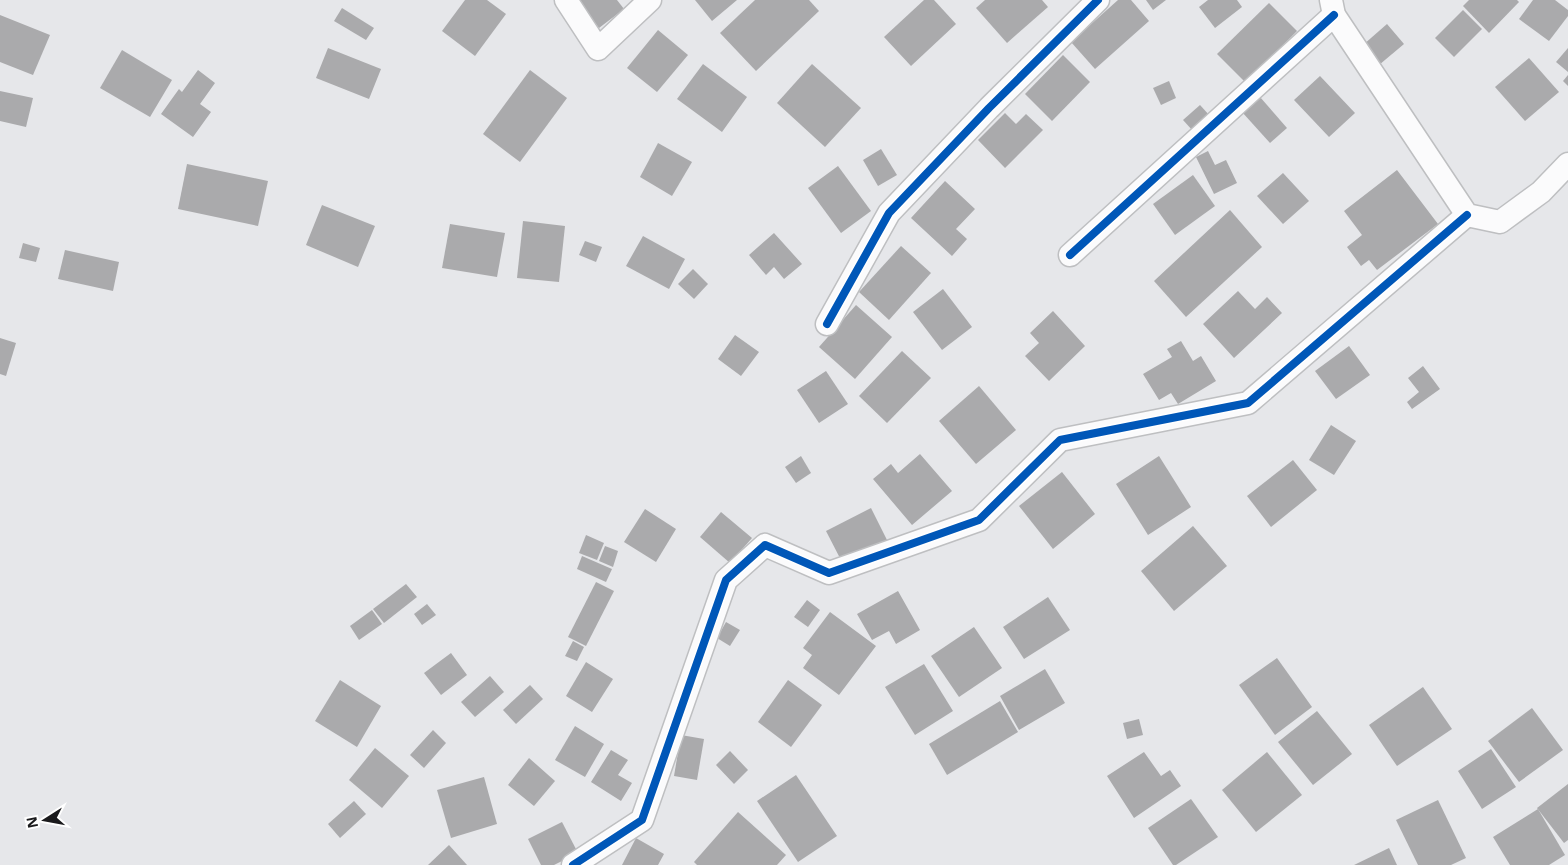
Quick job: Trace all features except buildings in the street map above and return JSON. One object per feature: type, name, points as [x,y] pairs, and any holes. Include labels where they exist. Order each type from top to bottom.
[{"type":"street","points":[[566,0],[598,49],[650,0]]},
{"type":"street","points":[[827,324],[889,213],[989,108],[1098,0]]},
{"type":"street","points":[[1070,255],[1332,8],[1467,215],[1500,222],[1541,192],[1568,164]]},
{"type":"street","points":[[573,865],[642,820],[726,580],[765,545],[830,572],[979,520],[1060,440],[1248,403],[1467,215]]},
{"type":"cycle path","points":[[827,324],[889,213],[989,108],[1098,0]]},
{"type":"cycle path","points":[[1070,255],[1334,15]]},
{"type":"cycle path","points":[[573,865],[642,820],[726,580],[765,545],[829,573],[979,520],[1060,440],[1248,403],[1467,215]]}]
